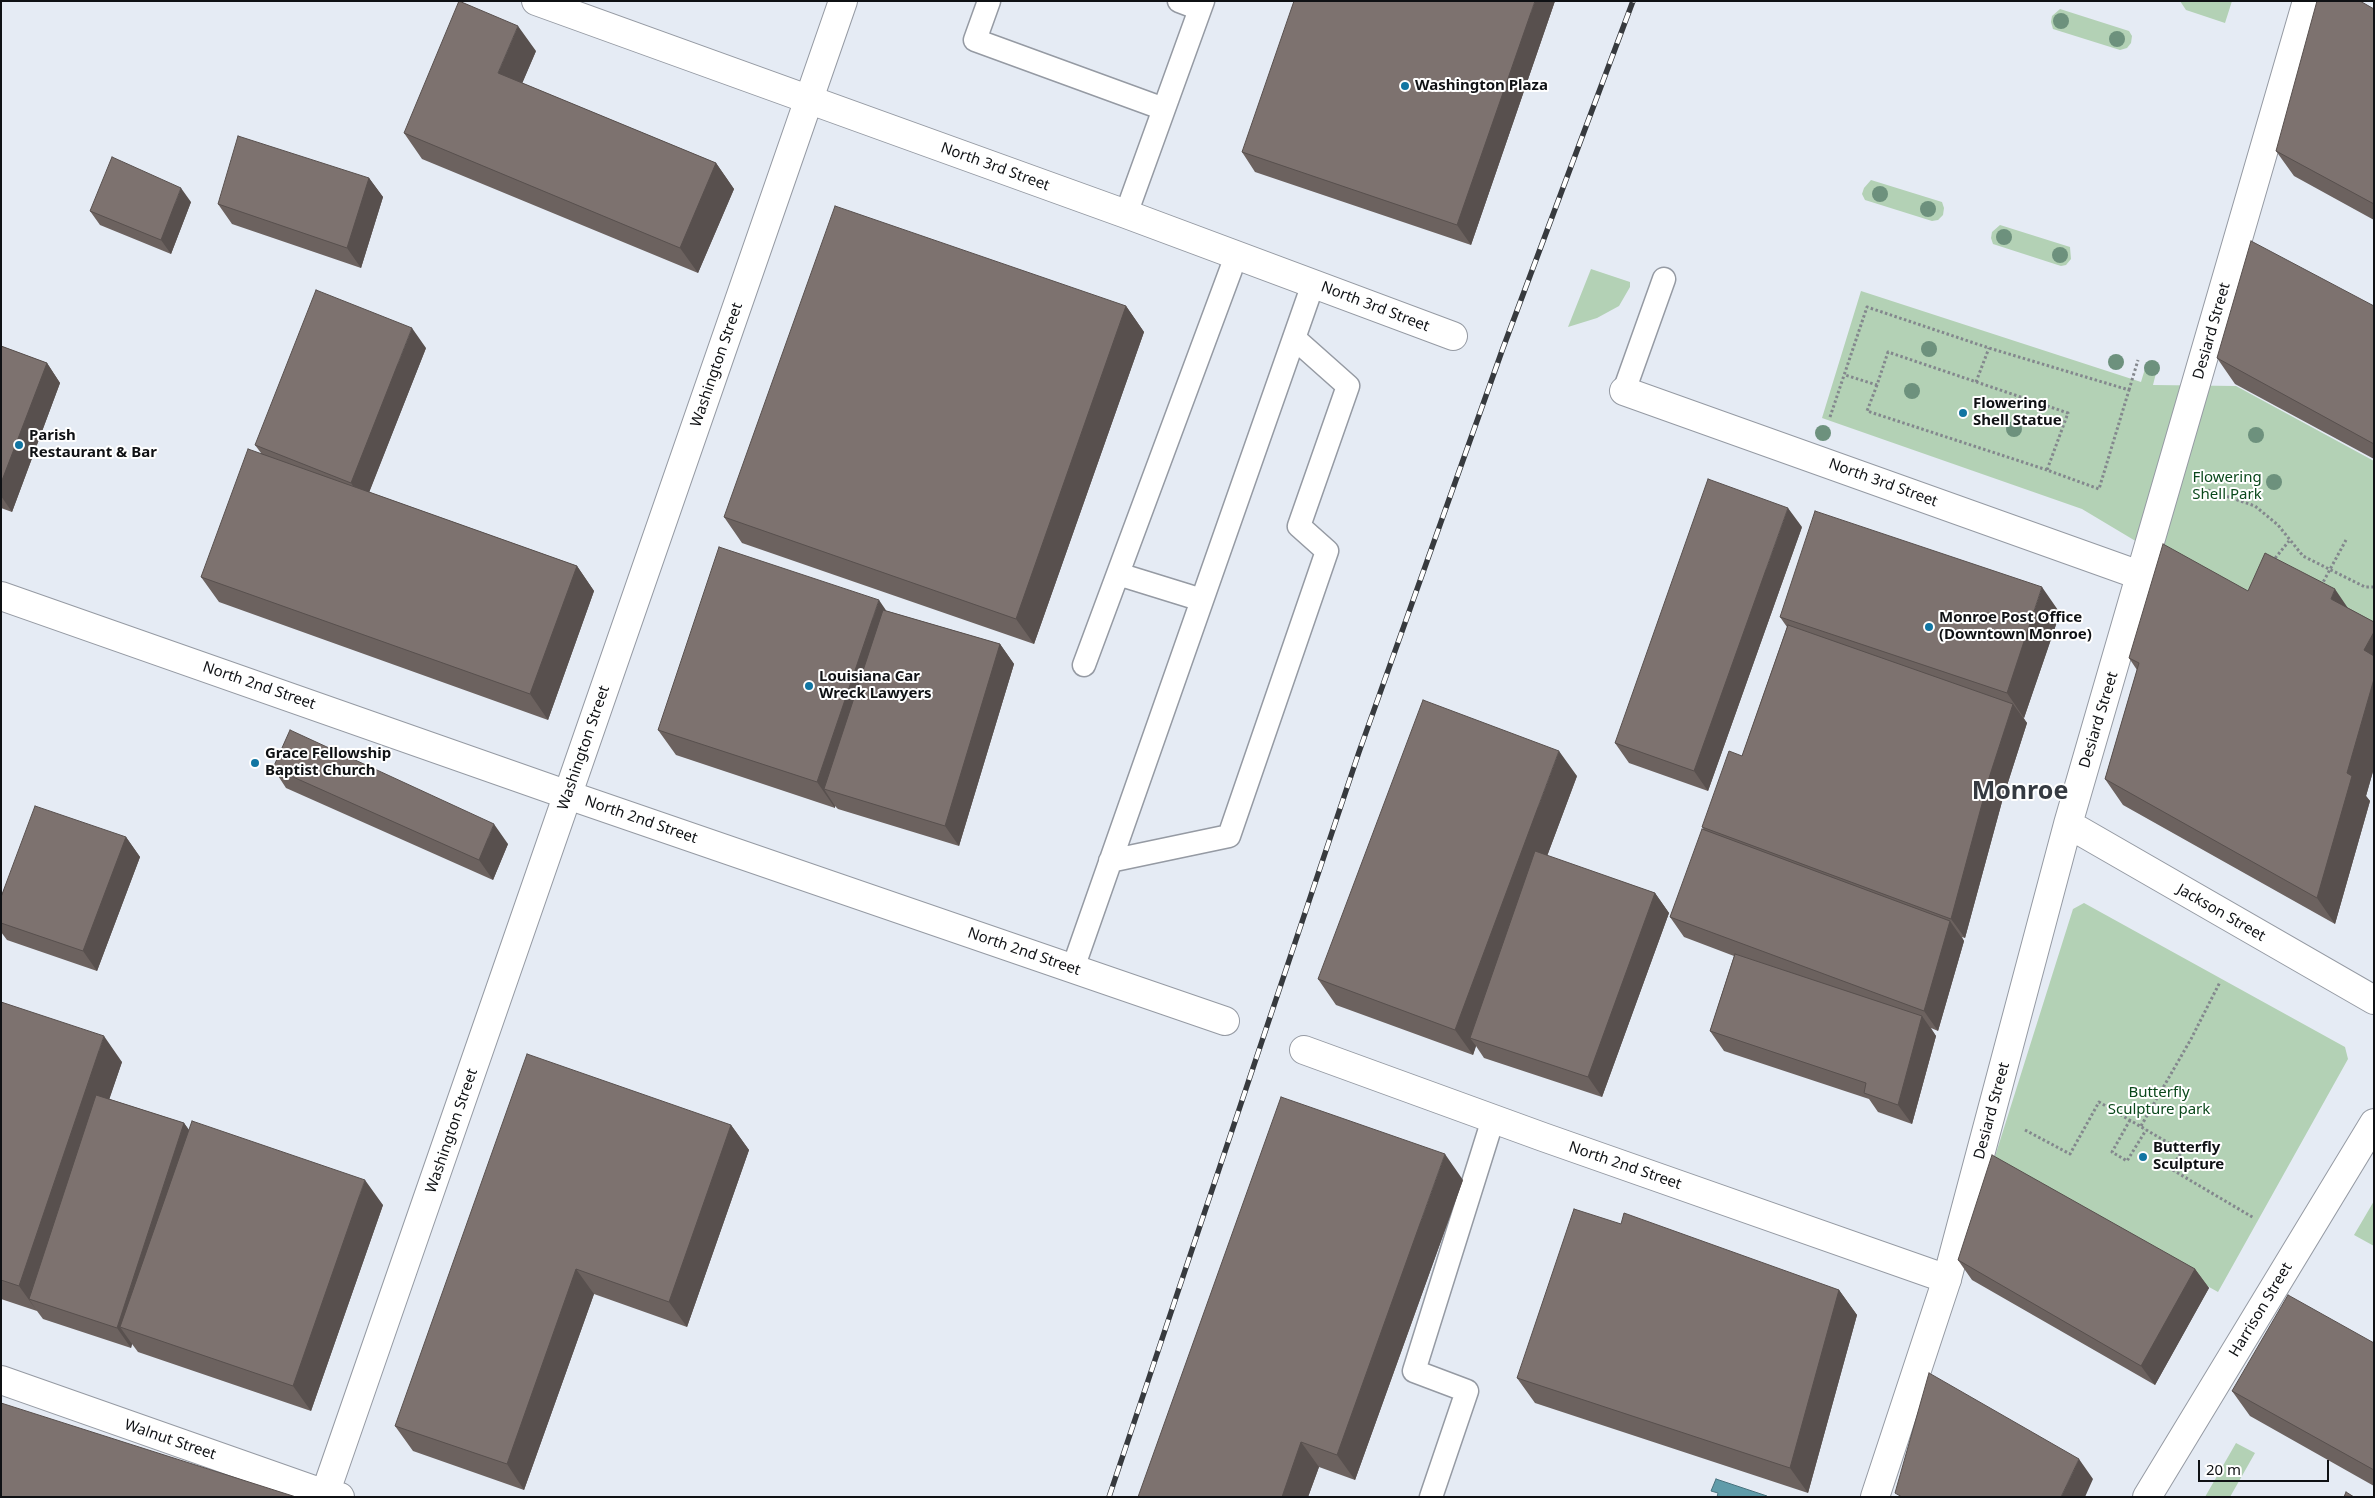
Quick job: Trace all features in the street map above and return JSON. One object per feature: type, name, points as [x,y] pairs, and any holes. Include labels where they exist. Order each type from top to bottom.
[{"type":"street","name":"North 3rd Street","points":[[536,1],[808,101],[1126,214],[1453,336]]},
{"type":"street","name":"Washington Street","points":[[332,1496],[568,795],[843,1]]},
{"type":"street","name":"Desiard Street","points":[[1875,1497],[1947,1280],[2068,824],[2142,576],[2307,1]]},
{"type":"street","name":"North 3rd Street","points":[[1624,391],[2142,576]]},
{"type":"street","name":"North 2nd Street","points":[[1,596],[568,795],[1225,1021]]},
{"type":"street","name":"Jackson Street","points":[[2068,824],[2374,1000]]},
{"type":"street","name":"North 2nd Street","points":[[1304,1050],[1947,1280]]},
{"type":"street","name":"Harrison Street","points":[[2147,1497],[2374,1123]]},
{"type":"street","name":"Walnut Street","points":[[1,1380],[332,1496]]},
{"type":"lane","points":[[989,1],[975,40],[1164,108]]},
{"type":"lane","points":[[1126,214],[1201,5],[1179,1]]},
{"type":"lane","points":[[1084,665],[1236,256]]},
{"type":"lane","points":[[1624,391],[1664,279]]},
{"type":"lane","points":[[1073,968],[1313,284]]},
{"type":"lane","points":[[1110,861],[1229,836],[1327,551],[1299,526],[1348,386],[1294,338]]},
{"type":"lane","points":[[1118,574],[1202,600]]},
{"type":"lane","points":[[1431,1497],[1467,1391],[1414,1371],[1494,1119]]},
{"type":"path","points":[[1830,417],[1867,307],[1989,348],[2129,390]]},
{"type":"path","points":[[1976,382],[1989,348]]},
{"type":"path","points":[[2047,470],[2068,413],[1888,352],[1867,411],[2099,489],[2138,360]]},
{"type":"path","points":[[1845,375],[1877,385]]},
{"type":"path","points":[[2208,490],[2256,506],[2278,525],[2303,556],[2365,587],[2374,587]]},
{"type":"path","points":[[2319,591],[2346,540]]},
{"type":"path","points":[[2270,565],[2289,541]]},
{"type":"path","points":[[2140,1126],[2191,1039],[2220,982]]},
{"type":"path","points":[[2018,1126],[2070,1154],[2099,1102],[2182,1151],[2171,1169],[2254,1218]]},
{"type":"path","points":[[2130,1120],[2112,1152],[2127,1161],[2146,1130]]},
{"type":"green space","points":[[2180,1],[2232,1],[2225,23],[2186,10]]},
{"type":"green space","points":[[2060,9],[2129,31],[2132,36],[2131,43],[2127,48],[2120,50],[2053,29],[2052,16]]},
{"type":"green space","points":[[1871,180],[1942,202],[1944,208],[1943,215],[1938,220],[1932,221],[1865,200],[1862,194],[1864,188]]},
{"type":"green space","points":[[2000,225],[2070,247],[2071,259],[2066,265],[2061,266],[1993,244],[1992,232]]},
{"type":"green space","points":[[1591,269],[1630,282],[1630,287],[1619,306],[1597,318],[1568,327]]},
{"type":"green space","name":"Flowering Shell Park","points":[[1861,291],[2141,382],[2147,362],[2158,365],[2153,385],[2236,386],[2374,461],[2374,636],[2264,613],[2179,567],[2082,509],[1822,418]]},
{"type":"green space","name":"Butterfly Sculpture park","points":[[2084,903],[2345,1047],[2348,1059],[2218,1292],[1992,1166],[2073,909]]},
{"type":"green space","points":[[2374,1201],[2374,1246],[2354,1235]]},
{"type":"green space","points":[[2236,1443],[2255,1453],[2230,1497],[2205,1497]]},
{"type":"water","points":[[1716,1479],[1767,1497],[1717,1497],[1718,1493],[1711,1491]]},
{"type":"building","points":[[459,1],[518,26],[498,73],[716,163],[680,248],[404,133]]},
{"type":"building","name":"Washington Plaza","points":[[1294,1],[1535,1],[1457,225],[1242,152]]},
{"type":"building","points":[[2317,1],[2360,1],[2374,9],[2374,204],[2276,151]]},
{"type":"building","points":[[238,136],[369,178],[347,248],[218,204]]},
{"type":"building","points":[[112,157],[181,188],[161,240],[90,211]]},
{"type":"building","points":[[835,206],[1126,306],[1016,619],[724,517]]},
{"type":"building","points":[[2251,241],[2374,306],[2374,444],[2217,358]]},
{"type":"building","points":[[316,290],[412,328],[351,483],[255,445]]},
{"type":"building","points":[[1,346],[47,363],[1,483]]},
{"type":"building","points":[[248,449],[577,566],[530,694],[201,577]]},
{"type":"building","points":[[1708,479],[1788,508],[1694,771],[1615,743]]},
{"type":"building","name":"Monroe Post Office (Downtown Monroe)","points":[[1815,511],[2042,587],[2007,693],[1780,617]]},
{"type":"building","points":[[2163,544],[2248,591],[2265,553],[2335,589],[2331,599],[2374,622],[2374,632],[2364,650],[2374,656],[2374,679],[2347,773],[2352,776],[2317,898],[2105,779],[2139,663],[2129,658]]},
{"type":"building","points":[[719,547],[879,600],[817,782],[658,730]]},
{"type":"building","points":[[883,610],[1000,644],[945,826],[824,789]]},
{"type":"building","points":[[1788,625],[2013,704],[1989,778],[1951,919],[1702,827],[1729,751],[1742,756]]},
{"type":"building","points":[[1423,700],[1559,751],[1455,1030],[1318,979]]},
{"type":"building","points":[[290,730],[494,824],[479,860],[273,768]]},
{"type":"building","points":[[35,806],[126,837],[83,951],[1,923],[1,897]]},
{"type":"building","points":[[1702,829],[1950,921],[1924,1011],[1670,917]]},
{"type":"building","points":[[1535,851],[1655,893],[1588,1077],[1470,1038]]},
{"type":"building","points":[[1735,954],[1922,1016],[1898,1105],[1864,1093],[1866,1083],[1710,1031]]},
{"type":"building","points":[[1,1002],[104,1036],[19,1286],[1,1280]]},
{"type":"building","points":[[527,1054],[731,1125],[669,1302],[576,1269],[507,1464],[395,1426]]},
{"type":"building","points":[[96,1095],[184,1123],[117,1328],[29,1299]]},
{"type":"building","points":[[1281,1097],[1445,1154],[1337,1455],[1301,1442],[1282,1497],[1138,1497]]},
{"type":"building","points":[[192,1121],[365,1180],[293,1386],[120,1327]]},
{"type":"building","points":[[1992,1155],[2195,1269],[2141,1366],[1958,1260]]},
{"type":"building","points":[[1574,1209],[1621,1224],[1624,1213],[1839,1290],[1790,1468],[1517,1378]]},
{"type":"building","points":[[2288,1295],[2374,1343],[2374,1470],[2232,1391]]},
{"type":"building","points":[[1929,1373],[2079,1459],[2061,1497],[1902,1497],[1895,1493]]},
{"type":"building","points":[[1,1403],[296,1497],[1,1497]]},
{"type":"building","points":[[2346,1492],[2354,1497],[2344,1497]]},
{"type":"railway","points":[[1109,1497],[1359,752],[1503,348],[1633,1]]},
{"type":"place","name":"Washington Plaza","points":[[1405,86]]},
{"type":"place","name":"Flowering Shell Statue","points":[[1963,413]]},
{"type":"place","name":"Parish Restaurant & Bar","points":[[19,445]]},
{"type":"place","name":"Monroe Post Office (Downtown Monroe)","points":[[1929,627]]},
{"type":"place","name":"Louisiana Car Wreck Lawyers","points":[[809,686]]},
{"type":"place","name":"Grace Fellowship Baptist Church","points":[[255,763]]},
{"type":"place","name":"Butterfly Sculpture","points":[[2143,1157]]},
{"type":"district","name":"Monroe","points":[[2020,792]]}]
